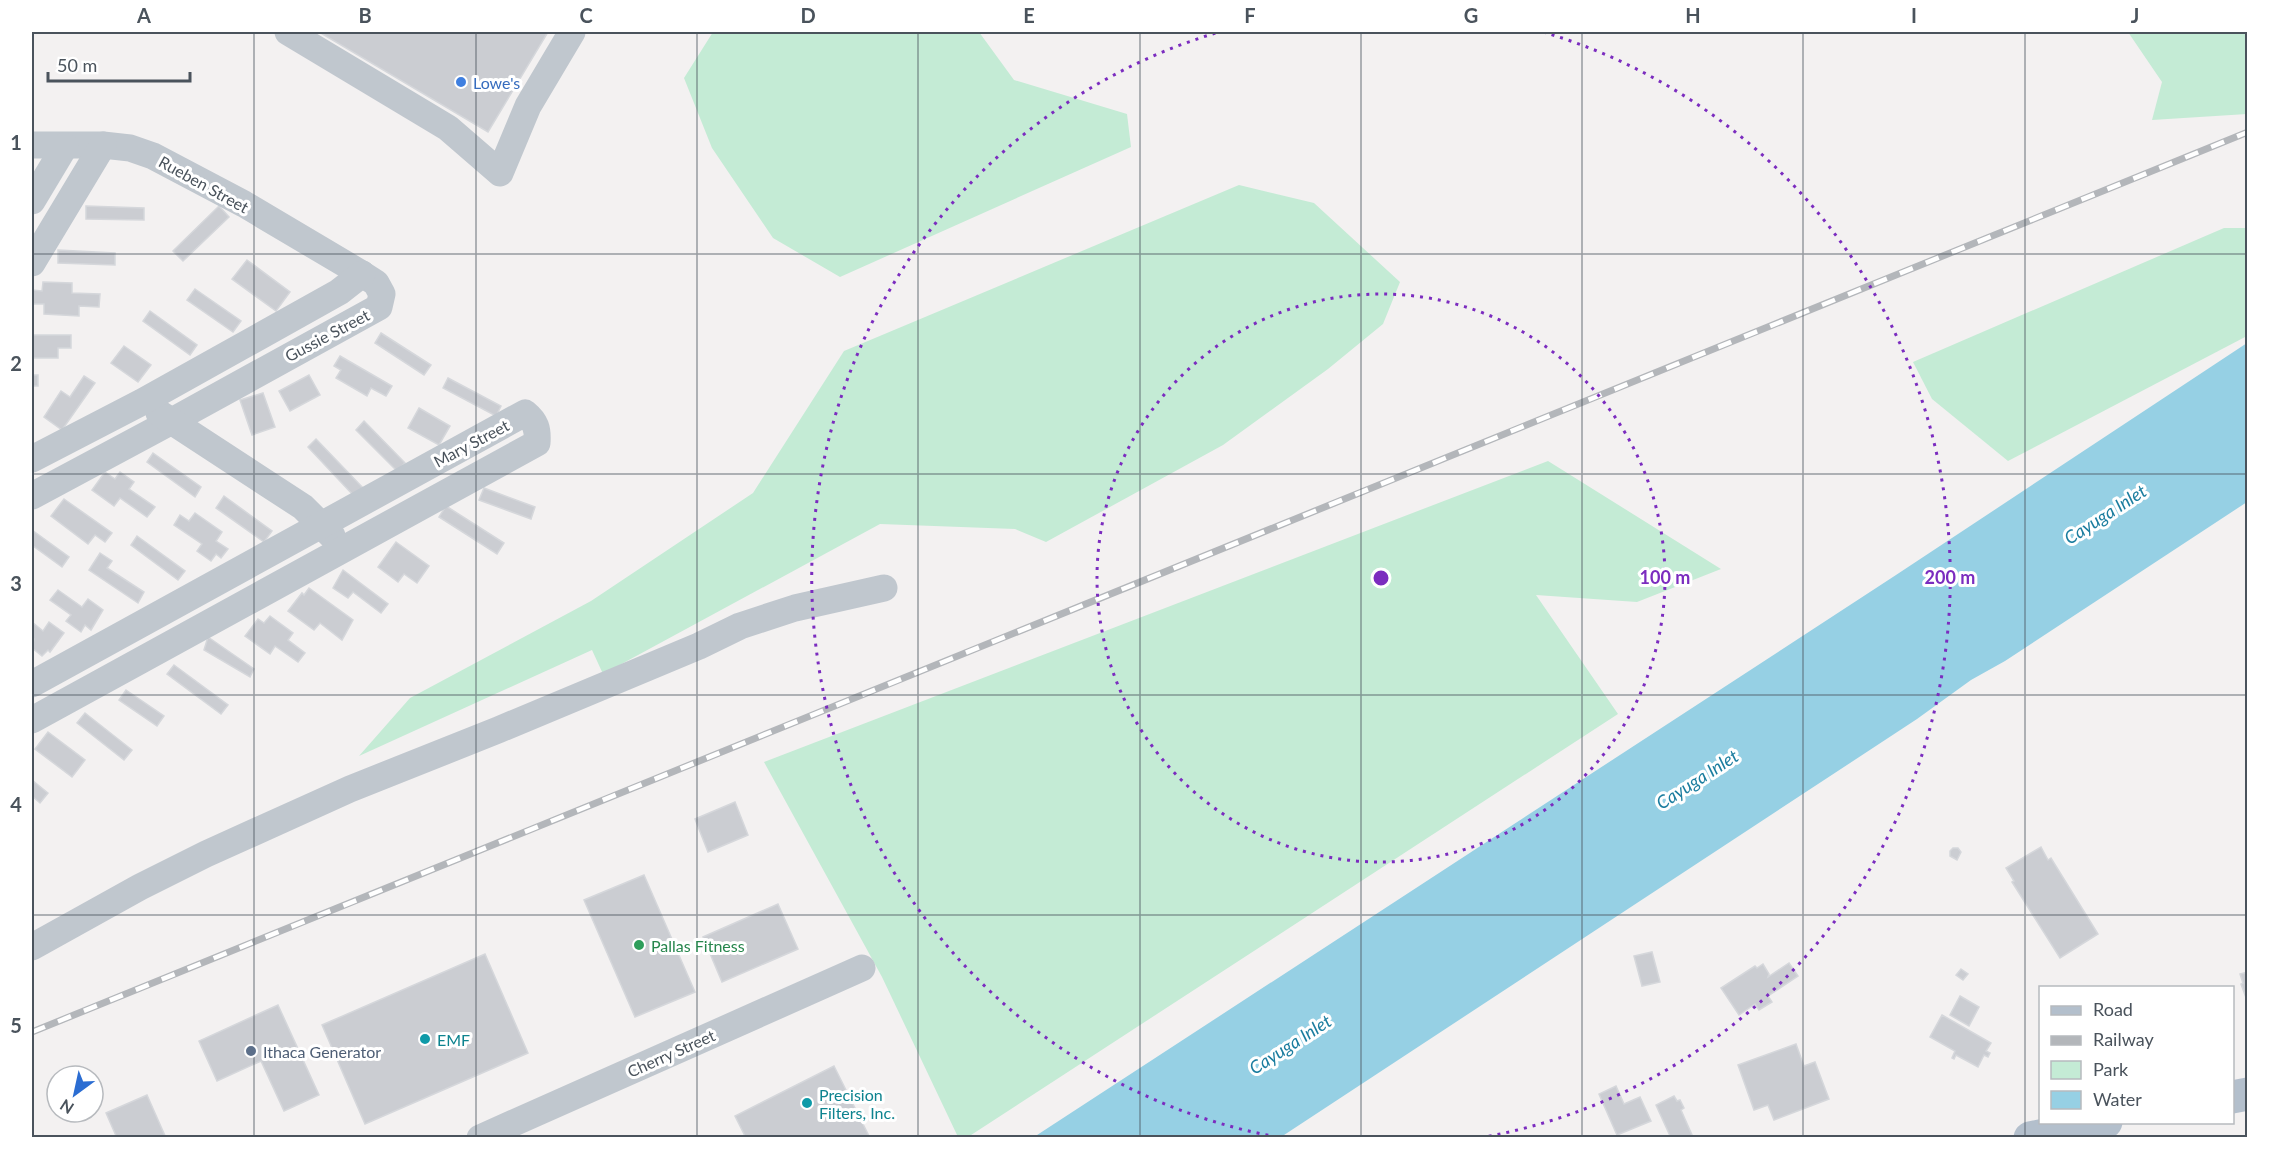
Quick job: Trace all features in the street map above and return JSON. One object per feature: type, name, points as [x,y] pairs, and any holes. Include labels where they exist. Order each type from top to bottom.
[{"type":"main road","points":[[2030,1137],[2096,1124]]},
{"type":"street","points":[[288,32],[447,128],[500,173],[528,106],[572,32]]},
{"type":"street","points":[[32,263],[103,145]]},
{"type":"street","name":"Rueben Street","points":[[32,146],[103,145],[130,148],[153,156],[244,204],[362,274]]},
{"type":"street","points":[[32,201],[65,146]]},
{"type":"street","name":"Gussie Street","points":[[32,459],[142,402],[339,292],[362,274],[376,283],[382,294],[379,307],[32,496]]},
{"type":"street","points":[[142,402],[303,507],[345,549]]},
{"type":"street","name":"Mary Street","points":[[32,684],[525,413],[533,420],[538,431],[537,442],[32,720]]},
{"type":"street","points":[[32,947],[140,887],[196,859],[350,789],[508,726],[699,646],[740,626],[795,608],[884,588]]},
{"type":"street","name":"Cherry Street","points":[[480,1137],[862,968]]},
{"type":"green space","points":[[713,32],[979,32],[1014,80],[1127,114],[1131,147],[840,277],[773,238],[712,148],[684,78]]},
{"type":"green space","points":[[2128,32],[2247,32],[2247,114],[2152,120],[2162,82]]},
{"type":"green space","points":[[1239,185],[1314,203],[1400,282],[1383,324],[1328,369],[1223,445],[1046,542],[1015,529],[880,524],[603,674],[592,650],[359,756],[410,698],[591,601],[753,493],[844,351]]},
{"type":"green space","points":[[2224,228],[2247,228],[2247,336],[2008,461],[1932,399],[1913,362]]},
{"type":"green space","points":[[1548,461],[1721,569],[1637,602],[1536,595],[1618,714],[968,1137],[958,1137],[882,977],[764,762]]},
{"type":"water","name":"Cayuga Inlet","points":[[2247,343],[2247,502],[2005,661],[1971,680],[1917,719],[1281,1137],[1034,1137],[1896,575]]},
{"type":"building","name":"Lowe's","points":[[319,32],[548,32],[488,132]]},
{"type":"building","points":[[86,206],[144,208],[144,220],[86,219]]},
{"type":"building","points":[[219,206],[229,217],[183,261],[173,251]]},
{"type":"building","points":[[58,250],[115,253],[115,265],[58,263]]},
{"type":"building","points":[[247,260],[290,292],[276,311],[232,279]]},
{"type":"building","points":[[43,282],[72,283],[72,293],[100,294],[99,307],[79,306],[79,316],[44,314],[44,304],[32,304],[33,290],[42,291]]},
{"type":"building","points":[[195,289],[241,321],[233,332],[187,300]]},
{"type":"building","points":[[150,311],[197,345],[190,355],[143,321]]},
{"type":"building","points":[[381,333],[431,365],[424,375],[375,343]]},
{"type":"building","points":[[32,335],[71,335],[71,348],[58,348],[58,358],[32,358]]},
{"type":"building","points":[[124,346],[151,365],[138,382],[111,363]]},
{"type":"building","points":[[340,356],[392,386],[386,396],[371,388],[367,396],[336,378],[341,370],[334,366]]},
{"type":"building","points":[[32,375],[38,375],[38,386],[32,386]]},
{"type":"building","points":[[309,375],[320,395],[290,411],[279,391]]},
{"type":"building","points":[[84,376],[95,383],[62,430],[44,417],[61,391],[70,397]]},
{"type":"building","points":[[448,378],[501,406],[496,416],[443,388]]},
{"type":"building","points":[[263,393],[275,427],[252,435],[240,400]]},
{"type":"building","points":[[419,408],[450,426],[439,445],[408,428]]},
{"type":"building","points":[[364,421],[405,463],[397,471],[356,430]]},
{"type":"building","points":[[316,439],[363,488],[354,496],[308,447]]},
{"type":"building","points":[[153,453],[201,487],[195,497],[147,462]]},
{"type":"building","points":[[105,472],[115,479],[120,472],[134,482],[129,489],[155,507],[147,517],[120,498],[114,506],[92,490]]},
{"type":"building","points":[[484,488],[535,507],[531,519],[479,500]]},
{"type":"building","points":[[224,496],[272,531],[264,542],[216,508]]},
{"type":"building","points":[[64,499],[112,533],[105,542],[95,535],[88,544],[51,516]]},
{"type":"building","points":[[446,506],[504,543],[497,554],[439,517]]},
{"type":"building","points":[[195,513],[222,532],[216,541],[228,549],[221,558],[216,554],[211,561],[197,551],[202,544],[174,525],[180,515],[189,521]]},
{"type":"building","points":[[32,530],[69,557],[62,567],[32,545]]},
{"type":"building","points":[[137,536],[185,571],[178,580],[131,545]]},
{"type":"building","points":[[396,542],[429,566],[417,583],[404,574],[398,582],[378,567]]},
{"type":"building","points":[[100,553],[112,561],[107,568],[144,592],[138,603],[89,570]]},
{"type":"building","points":[[343,570],[388,604],[381,613],[353,592],[348,598],[333,588]]},
{"type":"building","points":[[309,588],[353,620],[342,640],[320,623],[314,630],[288,611]]},
{"type":"building","points":[[58,590],[82,607],[88,599],[103,610],[91,630],[85,625],[81,632],[66,621],[71,615],[50,600]]},
{"type":"building","points":[[270,616],[293,633],[288,640],[305,653],[298,662],[275,646],[270,654],[245,636],[258,619],[264,623]]},
{"type":"building","points":[[32,622],[43,631],[49,622],[64,633],[50,652],[48,650],[42,656],[32,648],[34,639]]},
{"type":"building","points":[[208,637],[254,669],[250,677],[204,650]]},
{"type":"building","points":[[174,665],[228,705],[221,714],[167,674]]},
{"type":"building","points":[[126,690],[164,716],[157,726],[119,700]]},
{"type":"building","points":[[85,713],[132,750],[124,760],[77,723]]},
{"type":"building","points":[[48,732],[85,760],[72,777],[35,749]]},
{"type":"building","points":[[32,780],[48,793],[40,803],[32,796]]},
{"type":"building","points":[[735,802],[748,835],[708,852],[695,819]]},
{"type":"building","points":[[2041,847],[2048,860],[2051,858],[2098,934],[2060,958],[2012,882],[2014,881],[2006,868]]},
{"type":"building","points":[[1953,848],[1958,848],[1961,852],[1957,860],[1950,856]]},
{"type":"building","name":"Pallas Fitness","points":[[644,875],[695,992],[635,1017],[584,900]]},
{"type":"building","points":[[778,904],[798,949],[722,982],[703,937]]},
{"type":"building","points":[[1652,952],[1660,982],[1642,986],[1634,956]]},
{"type":"building","name":"EMF","points":[[485,954],[528,1053],[365,1124],[322,1025]]},
{"type":"building","points":[[1789,963],[1798,976],[1768,996],[1772,1002],[1759,1010],[1755,1004],[1739,1015],[1721,988],[1755,966],[1757,968],[1763,964],[1769,974],[1768,977]]},
{"type":"building","points":[[1961,969],[1968,974],[1963,980],[1956,975]]},
{"type":"building","points":[[2248,972],[2248,1003],[2240,974]]},
{"type":"building","points":[[1960,996],[1979,1007],[1969,1026],[1950,1015]]},
{"type":"building","name":"Ithaca Generator","points":[[278,1005],[319,1095],[284,1111],[261,1061],[217,1081],[199,1041]]},
{"type":"building","points":[[1942,1015],[1991,1043],[1986,1051],[1990,1053],[1988,1057],[1984,1055],[1978,1067],[1956,1055],[1954,1059],[1952,1058],[1955,1051],[1930,1037]]},
{"type":"building","points":[[1796,1044],[1804,1066],[1815,1062],[1829,1099],[1774,1120],[1768,1105],[1754,1110],[1738,1065]]},
{"type":"building","name":"Precision Filters, Inc.","points":[[834,1066],[870,1138],[746,1138],[735,1116]]},
{"type":"building","points":[[1616,1086],[1624,1104],[1640,1097],[1651,1121],[1617,1135],[1599,1094]]},
{"type":"building","points":[[147,1095],[166,1138],[117,1138],[106,1113]]},
{"type":"building","points":[[1674,1096],[1677,1101],[1680,1100],[1684,1108],[1681,1110],[1692,1135],[1686,1138],[1671,1138],[1656,1105]]},
{"type":"railway","points":[[32,1032],[2248,132]]},
{"type":"place","name":"Lowe's","points":[[461,82]]},
{"type":"place","name":"Pallas Fitness","points":[[639,945]]},
{"type":"place","name":"EMF","points":[[425,1039]]},
{"type":"place","name":"Ithaca Generator","points":[[251,1051]]},
{"type":"place","name":"Precision Filters, Inc.","points":[[807,1103]]}]
